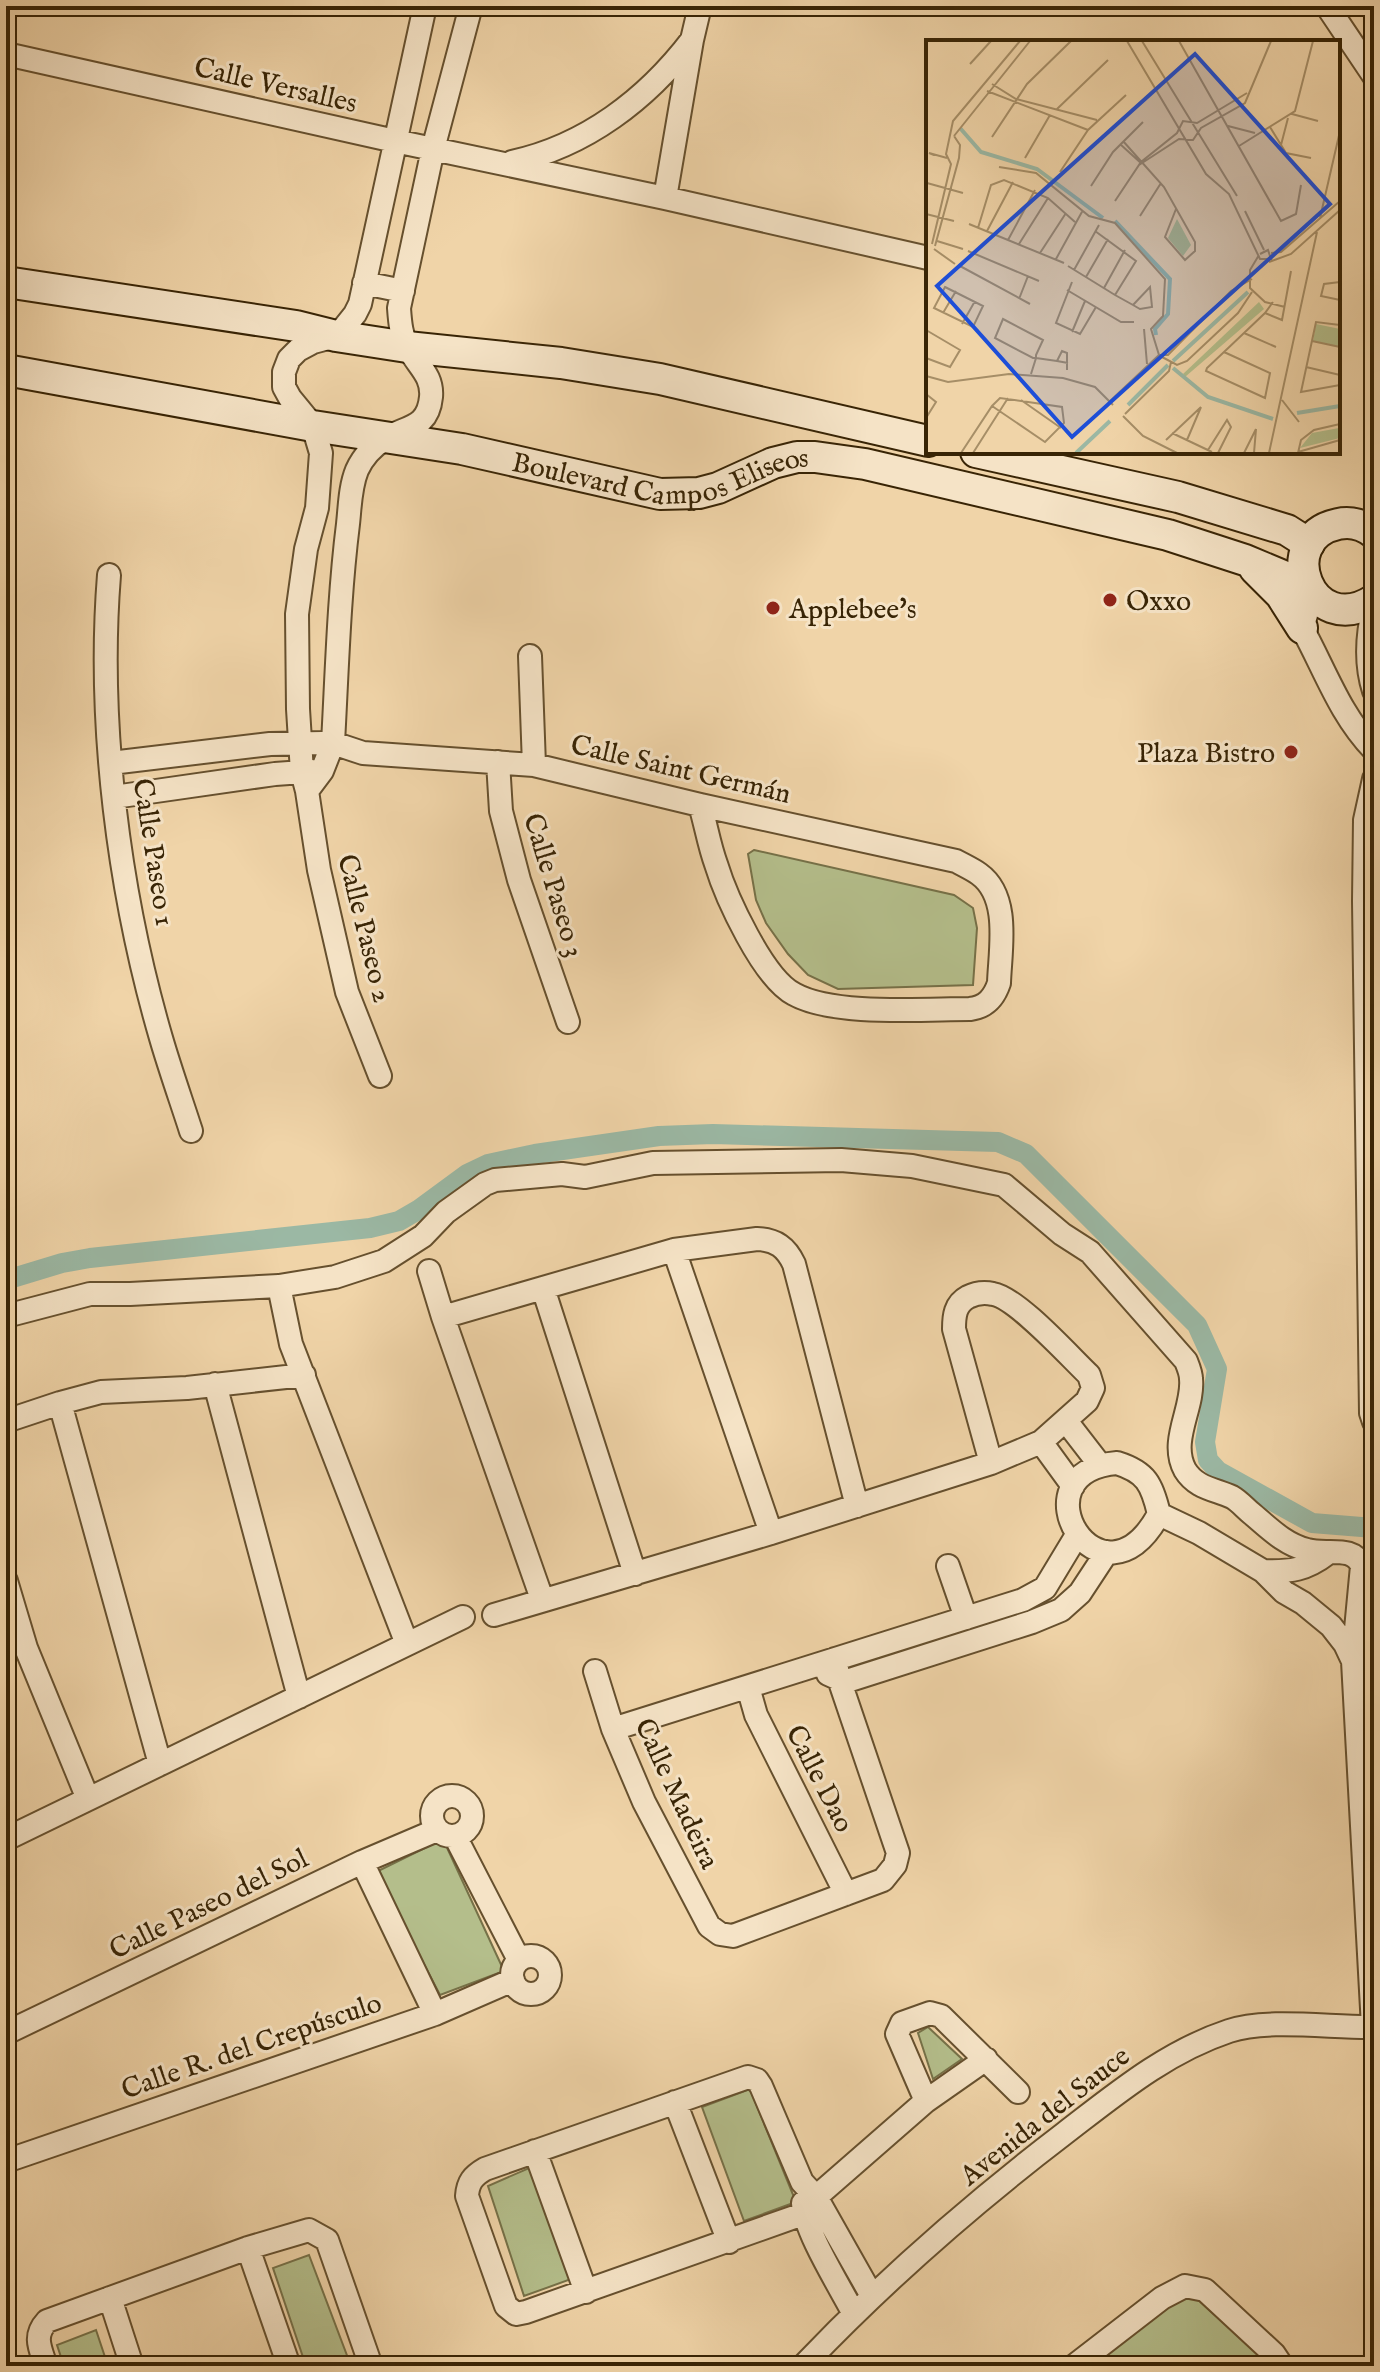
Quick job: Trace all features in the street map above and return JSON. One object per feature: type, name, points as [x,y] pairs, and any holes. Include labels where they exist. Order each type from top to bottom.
[{"type":"main road","name":"Boulevard Campos Eliseos","points":[[6,282],[296,326],[407,347],[561,363],[660,379],[926,441]]},
{"type":"main road","name":"Boulevard Campos Eliseos","points":[[6,370],[313,426],[462,449],[660,494],[699,493],[773,463],[797,457],[865,464],[1168,535],[1245,560],[1310,590],[1324,604],[1337,609],[1364,607],[1374,600]]},
{"type":"main road","points":[[985,454],[1192,501],[1287,530],[1309,544]]},
{"type":"main road","points":[[1310,590],[1303,572],[1309,544],[1330,526],[1368,521]]},
{"type":"main road","points":[[1245,560],[1269,581],[1302,628]]},
{"type":"street","points":[[313,426],[284,387],[284,372],[289,359],[298,350],[336,336],[355,314],[425,6]]},
{"type":"street","points":[[310,778],[333,743],[344,554],[353,483],[371,449],[388,437],[418,424],[430,405],[430,382],[426,371],[407,347],[399,308],[433,149],[471,6]]},
{"type":"street","name":"Calle Versalles","points":[[665,198],[700,6]]},
{"type":"street","points":[[1327,6],[1374,76]]},
{"type":"street","name":"Calle Versalles","points":[[6,39],[35,61]]},
{"type":"street","name":"Calle Versalles","points":[[504,164],[556,148],[606,122],[650,88],[692,40]]},
{"type":"street","name":"Calle Versalles","points":[[6,54],[926,258]]},
{"type":"street","points":[[377,226],[416,231]]},
{"type":"street","points":[[364,283],[403,291]]},
{"type":"street","name":"Calle Paseo 2","points":[[313,426],[321,453],[317,508],[306,549],[297,614],[300,743],[310,778],[319,870],[347,992],[380,1076]]},
{"type":"street","points":[[317,508],[350,512]]},
{"type":"street","points":[[306,549],[344,554]]},
{"type":"street","name":"Calle Paseo 1","points":[[109,575],[106,667],[111,763],[123,868],[161,1036],[191,1131]]},
{"type":"street","points":[[1310,590],[1302,628],[1343,709],[1374,750]]},
{"type":"street","points":[[1374,607],[1367,657],[1374,691]]},
{"type":"street","points":[[530,656],[534,765]]},
{"type":"street","name":"Calle Saint Germán","points":[[111,763],[270,744],[333,743],[363,753],[534,765],[956,861],[980,874],[998,904],[1001,922],[996,992],[987,1003],[970,1009],[840,1008],[791,994],[764,964],[728,897],[715,863],[700,805]]},
{"type":"street","name":"Calle Saint Germán","points":[[114,797],[310,778],[363,753]]},
{"type":"street","name":"Calle Paseo 3","points":[[498,762],[501,811],[519,880],[568,1022]]},
{"type":"street","points":[[1374,779],[1365,820],[1364,901],[1371,1413],[1374,1422]]},
{"type":"street","points":[[6,1316],[90,1294],[279,1286],[335,1277],[384,1261],[423,1236],[446,1212],[495,1180],[562,1174],[585,1177],[653,1163],[841,1160],[912,1166],[1004,1185],[1062,1234],[1090,1252],[1186,1361],[1192,1379],[1179,1449],[1185,1469],[1193,1480],[1200,1486],[1234,1498],[1294,1546],[1312,1552],[1350,1552],[1366,1556],[1362,1566],[1353,1661],[1374,2027]]},
{"type":"street","points":[[443,1317],[674,1250],[757,1239],[780,1245],[789,1253],[794,1264],[857,1506]]},
{"type":"street","points":[[674,1250],[771,1533]]},
{"type":"street","points":[[429,1271],[542,1599]]},
{"type":"street","points":[[279,1286],[291,1344],[407,1644]]},
{"type":"street","points":[[543,1288],[635,1574]]},
{"type":"street","points":[[494,1615],[857,1506],[991,1463],[1041,1442],[1087,1401],[1093,1388],[1089,1375],[1012,1303],[995,1294],[977,1293],[963,1300],[954,1313],[954,1329],[991,1463]]},
{"type":"street","points":[[6,1421],[101,1392],[304,1375]]},
{"type":"street","points":[[215,1384],[299,1697]]},
{"type":"street","points":[[60,1403],[160,1764]]},
{"type":"street","points":[[1066,1421],[1100,1465]]},
{"type":"street","points":[[1041,1442],[1073,1486]]},
{"type":"street","points":[[1117,1463],[1133,1468],[1147,1479],[1155,1495],[1159,1514],[1151,1529],[1140,1542],[1124,1550],[1107,1552],[1090,1547],[1077,1535],[1069,1520],[1068,1503],[1073,1486],[1084,1473],[1100,1465],[1117,1463]]},
{"type":"street","points":[[1159,1514],[1199,1533],[1263,1571],[1284,1592],[1331,1626],[1353,1661]]},
{"type":"street","points":[[613,1729],[812,1667],[837,1669],[966,1618],[1023,1600],[1045,1588],[1077,1535]]},
{"type":"street","points":[[837,1669],[850,1680],[1061,1610],[1080,1593],[1107,1552]]},
{"type":"street","points":[[1263,1571],[1300,1569],[1312,1565],[1328,1553]]},
{"type":"street","points":[[948,1566],[966,1618]]},
{"type":"street","points":[[6,1581],[26,1648],[88,1799]]},
{"type":"street","points":[[6,1839],[463,1617]]},
{"type":"street","points":[[837,1669],[898,1853],[895,1865],[883,1880],[846,1894]]},
{"type":"street","name":"Calle Madeira","points":[[595,1671],[613,1729],[644,1802],[709,1926],[720,1934],[733,1936],[846,1894]]},
{"type":"street","name":"Calle Dao","points":[[748,1687],[756,1715],[846,1894]]},
{"type":"street","name":"Calle Paseo del Sol","points":[[6,2033],[362,1862],[446,1833],[516,1970]]},
{"type":"street","points":[[362,1862],[435,2014]]},
{"type":"street","name":"Calle R. del Crepúsculo","points":[[6,2162],[435,2014],[516,1970]]},
{"type":"street","points":[[926,2101],[897,2034],[902,2023],[935,2013],[1018,2092]]},
{"type":"street","name":"Avenida del Sauce","points":[[803,2366],[928,2244],[1135,2079],[1178,2052],[1231,2030],[1259,2025],[1374,2027]]},
{"type":"street","points":[[854,2314],[807,2197],[761,2086],[753,2078],[748,2077],[485,2169],[474,2176],[468,2185],[467,2196],[506,2306],[516,2314],[526,2312],[729,2242],[807,2197],[926,2101],[986,2059]]},
{"type":"street","points":[[675,2102],[729,2242]]},
{"type":"street","points":[[535,2151],[586,2292]]},
{"type":"street","points":[[6,2162],[6,2174]]},
{"type":"street","points":[[807,2197],[872,2296]]},
{"type":"street","points":[[46,2366],[37,2341],[47,2321],[248,2248],[309,2230],[327,2240],[371,2366]]},
{"type":"street","points":[[248,2248],[289,2366]]},
{"type":"street","points":[[1074,2366],[1170,2292],[1185,2286],[1205,2290],[1274,2354],[1282,2366]]},
{"type":"street","points":[[110,2298],[132,2366]]},
{"type":"green space","points":[[754,850],[954,895],[973,908],[977,928],[973,985],[838,989],[808,975],[766,923],[756,900],[748,854]]},
{"type":"green space","points":[[443,1839],[504,1971],[440,1995],[376,1872]]},
{"type":"green space","points":[[928,2027],[962,2059],[933,2079],[918,2033]]},
{"type":"green space","points":[[750,2089],[796,2202],[744,2221],[702,2107]]},
{"type":"green space","points":[[536,2165],[574,2278],[524,2296],[488,2186]]},
{"type":"green space","points":[[309,2255],[351,2366],[306,2366],[273,2268]]},
{"type":"green space","points":[[1186,2289],[1265,2360],[1266,2366],[1086,2366]]},
{"type":"green space","points":[[96,2330],[108,2366],[64,2366],[57,2345]]},
{"type":"waterway","points":[[6,1280],[90,1258],[370,1228],[399,1221],[467,1174],[488,1164],[659,1136],[713,1134],[998,1142],[1026,1154],[1197,1325],[1217,1369],[1205,1442],[1208,1460],[1218,1471],[1312,1523],[1374,1528]]},
{"type":"place","name":"Oxxo","points":[[1110,600]]},
{"type":"place","name":"Applebee's","points":[[773,608]]},
{"type":"place","name":"Plaza Bistro","points":[[1291,752]]}]
